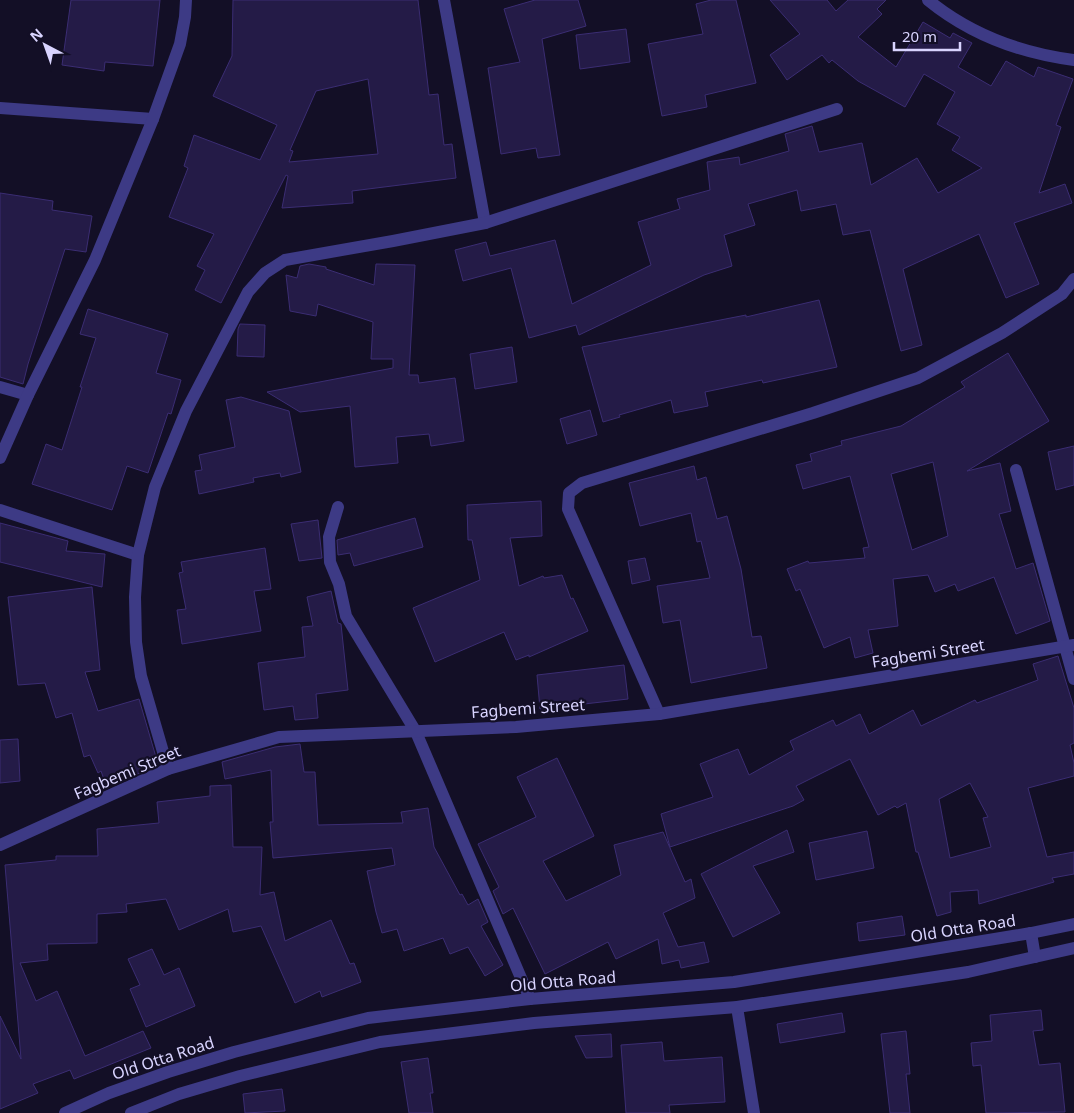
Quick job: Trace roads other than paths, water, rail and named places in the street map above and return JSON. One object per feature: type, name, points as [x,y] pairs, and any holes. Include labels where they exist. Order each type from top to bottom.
[{"type":"street","points":[[0,458],[28,395],[95,260],[153,119],[180,44],[186,0]]},
{"type":"street","points":[[444,0],[485,223]]},
{"type":"street","points":[[928,0],[974,31],[1044,56],[1074,60]]},
{"type":"street","points":[[0,108],[153,119]]},
{"type":"street","points":[[168,769],[142,676],[136,642],[135,597],[138,555],[155,487],[186,411],[248,292],[265,273],[285,260],[485,223],[837,109]]},
{"type":"street","points":[[659,714],[568,510],[569,493],[582,483],[813,413],[918,378],[1002,333],[1062,294],[1074,279]]},
{"type":"street","points":[[0,387],[28,395]]},
{"type":"street","points":[[1016,470],[1070,646],[1074,679]]},
{"type":"street","points":[[338,507],[329,537],[330,562],[339,584],[346,616],[416,732],[530,999]]},
{"type":"street","points":[[0,510],[138,555]]},
{"type":"street","name":"Fagbemi Street","points":[[0,845],[168,769],[279,737],[516,727],[659,714],[1070,646]]},
{"type":"street","name":"Old Otta Road","points":[[65,1113],[109,1093],[168,1072],[234,1052],[368,1018],[530,999],[734,982],[1074,924]]},
{"type":"street","points":[[1030,933],[1035,957]]},
{"type":"street","points":[[131,1113],[179,1094],[240,1076],[380,1042],[534,1023],[737,1007],[968,972],[1074,948]]},
{"type":"street","points":[[737,1007],[754,1113]]}]
